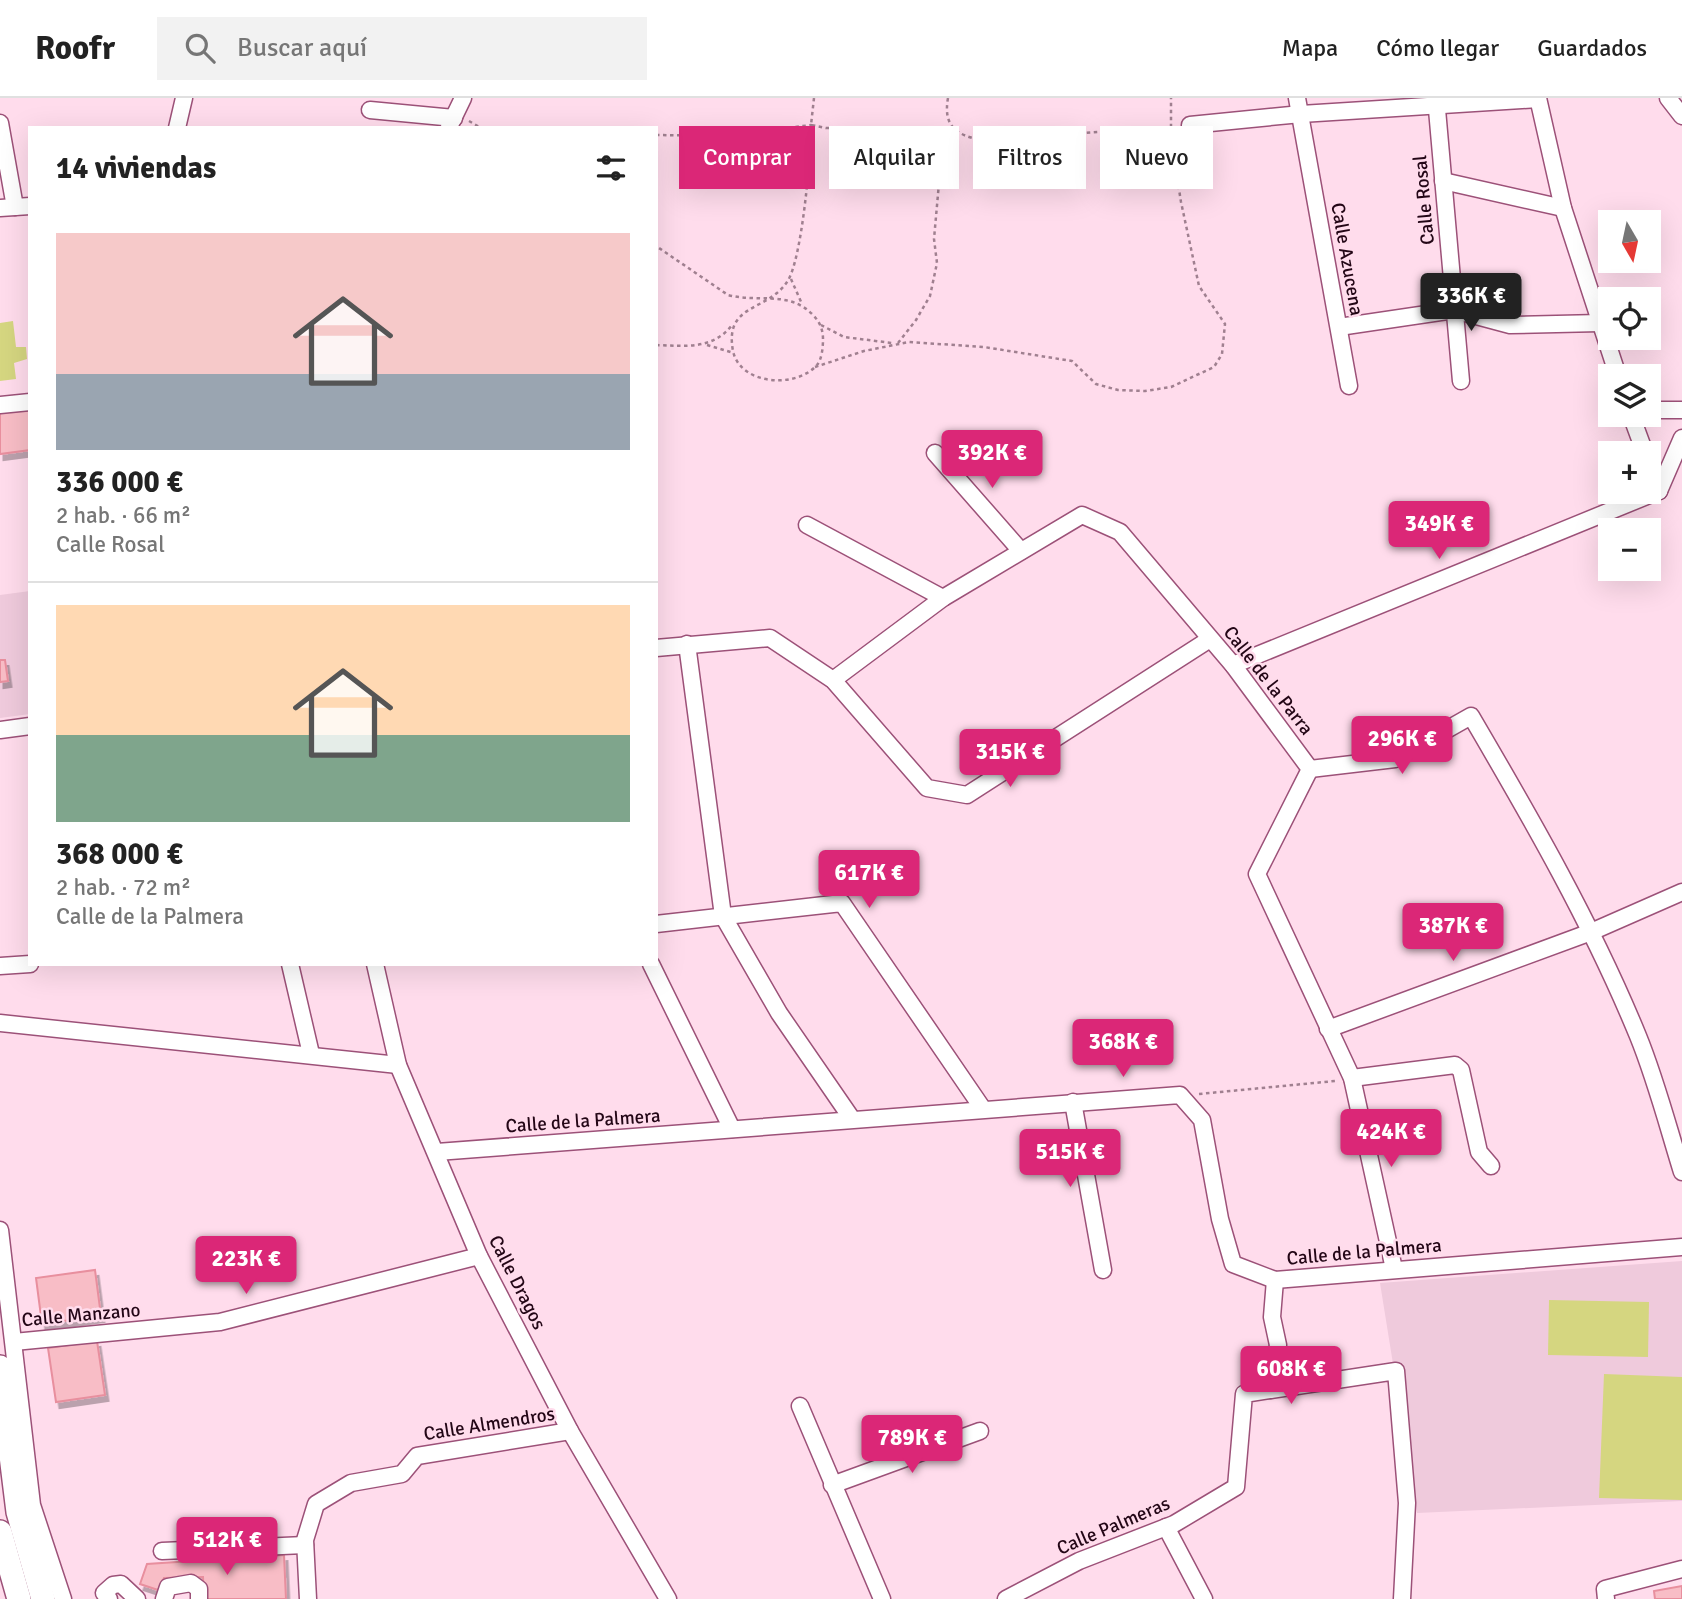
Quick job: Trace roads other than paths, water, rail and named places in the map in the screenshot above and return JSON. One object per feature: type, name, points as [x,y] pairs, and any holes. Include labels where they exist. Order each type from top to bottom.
[{"type":"highway","points":[[0,1367],[18,1512],[43,1599]]},
{"type":"highway","points":[[0,1532],[19,1599]]},
{"type":"street","points":[[177,126],[184,98]]},
{"type":"street","points":[[370,110],[451,123],[463,98]]},
{"type":"street","points":[[1190,125],[1299,106],[1538,98],[1563,208],[1598,317]]},
{"type":"street","points":[[1668,98],[1682,116]]},
{"type":"street","name":"Calle Rosal","points":[[1437,102],[1461,381]]},
{"type":"street","name":"Calle Azucena","points":[[1299,106],[1349,386]]},
{"type":"street","points":[[0,123],[15,207]]},
{"type":"street","points":[[1443,181],[1563,208]]},
{"type":"street","points":[[1339,327],[1454,310],[1510,325],[1598,323]]},
{"type":"street","points":[[0,405],[28,402]]},
{"type":"street","points":[[1661,410],[1682,410]]},
{"type":"street","points":[[1661,486],[1682,438]]},
{"type":"street","points":[[935,453],[1021,551]]},
{"type":"street","points":[[1233,665],[1627,504]]},
{"type":"street","name":"Calle de la Parra","points":[[833,680],[943,598],[1082,515],[1120,531],[1233,665],[1310,769]]},
{"type":"street","points":[[807,525],[943,598]]},
{"type":"street","points":[[658,648],[770,638],[833,680],[927,788],[967,796],[1210,639]]},
{"type":"street","points":[[687,644],[723,916],[779,1013],[852,1119]]},
{"type":"street","points":[[1395,1269],[1352,1078],[1257,874],[1310,769],[1395,759],[1471,716],[1536,826],[1591,932],[1639,1039],[1682,1172]]},
{"type":"street","points":[[0,730],[28,726]]},
{"type":"street","points":[[1328,1029],[1591,932],[1682,892]]},
{"type":"street","points":[[658,923],[842,903],[983,1109]]},
{"type":"street","points":[[0,966],[28,964]]},
{"type":"street","points":[[290,966],[310,1054]]},
{"type":"street","name":"Calle Dragos","points":[[375,966],[398,1065],[479,1256],[570,1432],[668,1599]]},
{"type":"street","points":[[652,966],[732,1129]]},
{"type":"street","points":[[0,1023],[398,1065]]},
{"type":"street","points":[[1352,1078],[1455,1065],[1461,1070],[1479,1152],[1487,1165],[1491,1166]]},
{"type":"street","name":"Calle de la Palmera","points":[[437,1152],[1181,1095],[1202,1120],[1220,1220],[1233,1264],[1275,1280],[1682,1247]]},
{"type":"street","points":[[1073,1102],[1103,1270]]},
{"type":"street","points":[[0,1230],[32,1505],[63,1599]]},
{"type":"street","name":"Calle Manzano","points":[[14,1342],[220,1322],[479,1256]]},
{"type":"street","points":[[1275,1280],[1272,1317],[1278,1345],[1270,1390],[1396,1371],[1407,1503],[1402,1599]]},
{"type":"street","name":"Calle Palmeras","points":[[1006,1599],[1079,1561],[1166,1527],[1236,1487],[1244,1394],[1270,1390]]},
{"type":"street","points":[[800,1406],[882,1599]]},
{"type":"street","points":[[832,1485],[980,1431]]},
{"type":"street","name":"Calle Almendros","points":[[308,1599],[305,1545],[316,1504],[351,1483],[402,1474],[417,1456],[570,1432]]},
{"type":"street","points":[[1166,1527],[1204,1599]]},
{"type":"street","points":[[162,1551],[305,1545]]},
{"type":"street","points":[[1606,1599],[1605,1589],[1682,1570]]},
{"type":"street","points":[[164,1599],[168,1587],[191,1583],[199,1589],[199,1599]]},
{"type":"street","points":[[109,1599],[104,1593],[113,1585],[121,1584],[137,1599]]}]
